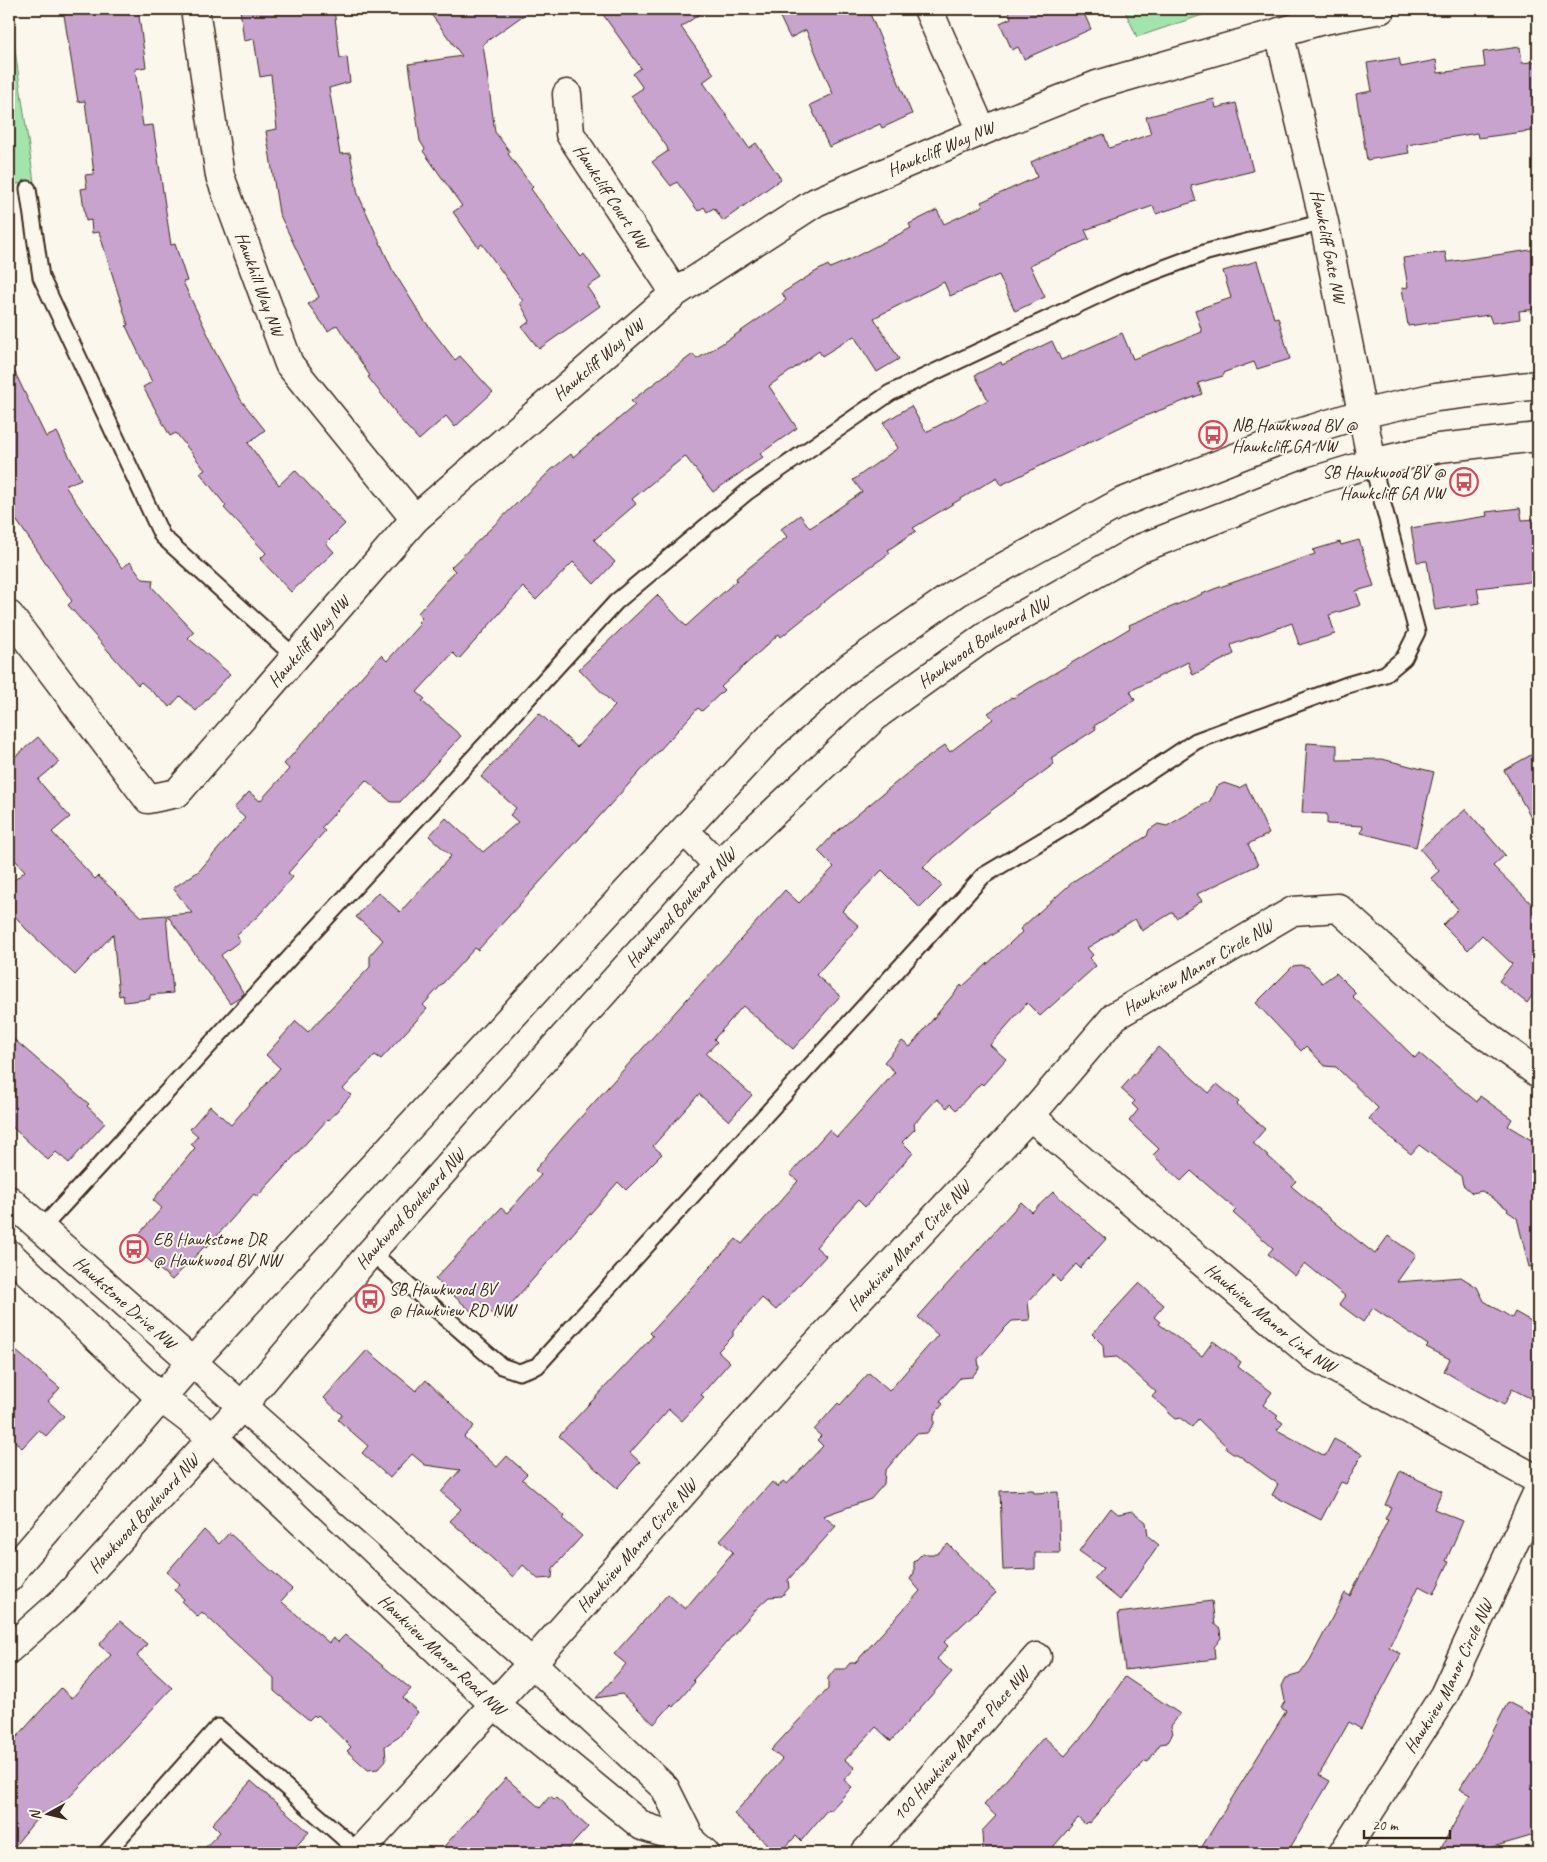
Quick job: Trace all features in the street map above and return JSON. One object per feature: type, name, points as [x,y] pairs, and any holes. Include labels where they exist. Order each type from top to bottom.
[{"type":"street","name":"Hawkhill Way NW","points":[[195,9],[220,176],[289,364],[415,519]]},
{"type":"street","points":[[928,9],[982,131]]},
{"type":"street","name":"Hawkcliff Way NW","points":[[9,615],[148,799],[177,793],[415,519],[675,293],[816,202],[982,131],[1098,85],[1319,20],[1381,9]]},
{"type":"street","name":"Hawkcliff Gate NW","points":[[1279,32],[1324,222],[1372,463]]},
{"type":"street","name":"Hawkcliff Court NW","points":[[567,94],[570,134],[675,293]]},
{"type":"street","points":[[9,1578],[17,1565],[193,1361],[779,729],[850,667],[958,592],[1120,503],[1296,434],[1361,414],[1436,397],[1538,385]]},
{"type":"street","name":"Hawkwood Boulevard NW","points":[[9,1649],[64,1600],[212,1436],[242,1406],[371,1252],[718,865],[878,714],[989,634],[1139,549],[1313,481],[1372,463],[1439,448],[1538,437]]},
{"type":"street","points":[[685,830],[718,865]]},
{"type":"street","name":"Hawkview Manor Circle NW","points":[[359,1853],[532,1663],[795,1367],[1030,1116],[1115,1016],[1294,911],[1338,908],[1452,1011],[1538,1073]]},
{"type":"street","name":"Hawkview Manor Link NW","points":[[1030,1116],[1313,1356],[1538,1480]]},
{"type":"street","name":"Hawkstone Drive NW","points":[[9,1200],[242,1406]]},
{"type":"street","points":[[9,1254],[161,1398],[212,1436]]},
{"type":"street","name":"Hawkview Manor Road NW","points":[[242,1406],[532,1663],[665,1788],[699,1848]]},
{"type":"street","name":"Hawkview Manor Road NW","points":[[212,1436],[494,1704],[642,1826],[699,1848]]},
{"type":"street","name":"Hawkview Manor Circle NW","points":[[1343,1853],[1444,1695],[1538,1491]]},
{"type":"street","name":"100 Hawkview Manor Place NW","points":[[865,1853],[1037,1657]]},
{"type":"lane","points":[[28,189],[41,276],[162,536],[295,657]]},
{"type":"lane","points":[[42,1228],[616,602],[747,492],[890,393],[1124,283],[1207,252],[1324,222]]},
{"type":"lane","points":[[371,1252],[501,1366],[519,1372],[537,1366],[983,876],[1080,818],[1196,741],[1346,686],[1385,674],[1404,658],[1417,632],[1372,463]]},
{"type":"lane","points":[[106,1853],[218,1727],[359,1853]]},
{"type":"green space","points":[[9,9],[34,182],[9,185]]},
{"type":"green space","points":[[1124,9],[1220,9],[1137,37]]},
{"type":"building","points":[[63,9],[138,9],[146,67],[135,69],[143,126],[153,125],[171,245],[175,244],[187,281],[183,282],[211,344],[241,400],[265,430],[248,443],[279,485],[295,470],[345,524],[326,543],[334,552],[291,592],[260,559],[266,553],[224,508],[226,506],[200,473],[205,470],[176,433],[170,436],[143,387],[152,382],[126,326],[128,325],[99,232],[92,233],[91,220],[86,221],[81,189],[87,188],[85,175],[94,174],[85,101],[78,102]]},
{"type":"building","points":[[240,9],[334,9],[340,58],[347,57],[350,82],[329,88],[340,154],[350,153],[358,194],[392,269],[424,320],[455,360],[460,356],[493,392],[455,427],[446,416],[419,440],[395,414],[368,377],[370,376],[337,325],[328,331],[308,304],[319,297],[279,213],[266,131],[277,129],[271,75],[260,77],[254,39],[244,41]]},
{"type":"building","points":[[427,9],[532,9],[483,44],[495,132],[510,152],[508,154],[533,187],[531,189],[581,257],[584,254],[601,278],[587,287],[600,306],[539,349],[522,327],[530,321],[520,303],[523,301],[482,244],[478,247],[453,212],[462,206],[423,151],[425,149],[420,141],[409,64],[462,56]]},
{"type":"building","points":[[599,9],[707,9],[681,27],[714,74],[703,82],[749,148],[756,143],[781,179],[723,221],[714,208],[707,212],[704,207],[698,211],[677,182],[671,186],[652,162],[668,151],[667,147],[631,96],[643,88],[633,74],[641,68]]},
{"type":"building","points":[[776,9],[868,9],[912,114],[882,128],[880,124],[829,147],[810,105],[833,94],[806,30],[790,38]]},
{"type":"building","points":[[1008,9],[1082,9],[1091,29],[1024,59],[1018,47],[1012,50],[1000,23],[1011,18]]},
{"type":"building","points":[[1520,47],[1522,63],[1538,61],[1538,130],[1478,138],[1477,133],[1407,145],[1409,153],[1367,160],[1356,94],[1372,91],[1367,63],[1399,58],[1401,67],[1436,60],[1438,73],[1485,67],[1483,52]]},
{"type":"building","points":[[1214,99],[1216,108],[1236,103],[1253,171],[1191,186],[1196,201],[1156,214],[1153,206],[1085,230],[1089,239],[1030,265],[1045,297],[1015,311],[999,275],[950,296],[944,282],[874,318],[899,359],[877,372],[854,336],[822,356],[819,351],[769,386],[797,428],[760,454],[763,457],[713,492],[685,456],[632,499],[636,504],[594,540],[615,562],[594,584],[573,562],[536,600],[523,587],[459,659],[453,653],[417,692],[425,699],[422,701],[461,736],[400,802],[391,802],[366,780],[321,828],[325,831],[288,873],[293,877],[257,917],[236,935],[240,941],[221,955],[244,994],[230,1003],[167,915],[192,913],[173,888],[199,871],[245,818],[234,808],[249,792],[260,801],[289,769],[284,764],[370,667],[381,655],[387,661],[420,624],[418,622],[422,618],[418,613],[455,571],[451,567],[551,470],[571,454],[573,457],[635,405],[631,401],[693,354],[697,359],[731,338],[786,300],[782,293],[815,272],[828,265],[830,268],[849,260],[911,228],[909,224],[937,210],[944,224],[983,206],[981,202],[1037,177],[1031,162],[1060,149],[1104,134],[1109,148],[1151,134],[1146,117]]},
{"type":"building","points":[[1538,249],[1538,309],[1519,311],[1520,319],[1492,323],[1489,315],[1408,326],[1402,288],[1408,287],[1403,258],[1445,252],[1447,262]]},
{"type":"building","points":[[1257,261],[1274,318],[1278,317],[1290,359],[1257,369],[1254,362],[1225,372],[1223,376],[1198,383],[1202,394],[1135,420],[1001,485],[997,477],[913,528],[916,531],[888,550],[890,553],[850,581],[781,637],[779,634],[721,687],[724,690],[702,711],[698,708],[478,950],[475,948],[423,1005],[427,1009],[381,1059],[375,1055],[343,1089],[351,1095],[329,1120],[257,1197],[254,1194],[206,1248],[205,1246],[172,1280],[130,1244],[162,1208],[153,1200],[195,1148],[191,1144],[198,1136],[190,1129],[210,1106],[231,1125],[280,1068],[266,1055],[296,1021],[308,1032],[370,967],[370,955],[383,940],[356,917],[378,892],[400,912],[451,856],[429,836],[446,818],[483,852],[518,822],[510,815],[516,808],[481,777],[539,713],[577,747],[615,706],[579,669],[657,595],[686,626],[737,580],[736,578],[787,537],[781,529],[800,515],[810,528],[862,492],[853,480],[898,448],[883,423],[911,406],[926,432],[988,400],[975,375],[1001,362],[1002,365],[1052,341],[1061,360],[1122,333],[1133,359],[1202,332],[1195,310],[1231,298],[1223,271]]},
{"type":"building","points":[[9,360],[46,437],[57,432],[81,479],[65,486],[104,543],[122,568],[130,562],[143,579],[153,580],[152,587],[194,632],[188,638],[230,674],[196,711],[180,696],[170,707],[141,682],[138,685],[68,605],[72,601],[17,521],[9,525]]},
{"type":"building","points":[[1520,508],[1522,520],[1538,519],[1538,581],[1477,588],[1480,603],[1435,610],[1427,561],[1417,562],[1411,528],[1487,516],[1486,512]]},
{"type":"building","points":[[1359,540],[1374,586],[1356,591],[1361,605],[1329,615],[1335,634],[1299,645],[1292,623],[1231,645],[1234,654],[1193,675],[1188,662],[1130,691],[1135,700],[1094,726],[1096,729],[1051,758],[1054,764],[973,824],[923,867],[942,886],[920,908],[882,870],[842,911],[859,926],[816,975],[840,996],[793,1049],[743,1006],[714,1039],[717,1042],[706,1054],[752,1095],[729,1121],[699,1094],[653,1146],[662,1154],[626,1190],[618,1182],[498,1319],[481,1303],[472,1312],[435,1279],[501,1208],[507,1213],[541,1175],[535,1170],[563,1137],[785,890],[799,903],[834,867],[818,851],[834,834],[916,766],[945,745],[950,752],[993,719],[988,713],[1130,628],[1129,625],[1214,589],[1315,554],[1313,550],[1340,542],[1341,545]]},
{"type":"building","points":[[38,737],[59,762],[38,780],[70,817],[52,832],[95,879],[98,876],[142,917],[166,915],[173,993],[150,995],[150,999],[124,1002],[123,995],[119,996],[113,934],[75,975],[26,929],[9,909],[9,885],[25,871],[9,853],[9,762]]},
{"type":"building","points":[[1307,743],[1337,745],[1337,760],[1382,759],[1434,772],[1416,847],[1361,833],[1363,826],[1327,824],[1327,814],[1302,813]]},
{"type":"building","points":[[1538,751],[1538,829],[1504,770]]},
{"type":"building","points":[[1224,783],[1239,788],[1246,784],[1269,834],[1248,844],[1258,865],[1197,894],[1202,901],[1176,918],[1173,912],[1142,931],[1135,919],[1087,948],[1093,955],[1090,958],[1096,966],[1040,1016],[1027,1003],[990,1045],[1006,1059],[983,1085],[981,1083],[956,1110],[950,1104],[947,1108],[937,1099],[914,1124],[915,1129],[902,1142],[913,1153],[865,1207],[858,1200],[816,1247],[826,1256],[776,1310],[762,1298],[733,1331],[733,1336],[718,1351],[730,1362],[701,1395],[704,1397],[682,1421],[669,1409],[630,1453],[640,1462],[617,1488],[559,1436],[653,1336],[650,1333],[720,1256],[736,1239],[742,1244],[798,1181],[790,1174],[829,1130],[837,1137],[895,1072],[884,1062],[902,1041],[910,1047],[961,985],[962,987],[1022,932],[1020,929],[1075,880],[1147,836],[1149,830],[1158,824],[1167,826],[1210,801],[1216,787]]},
{"type":"building","points":[[1466,809],[1505,855],[1493,866],[1538,910],[1538,987],[1527,1003],[1499,981],[1512,964],[1482,935],[1468,950],[1443,925],[1458,909],[1431,878],[1439,871],[1420,849]]},
{"type":"building","points":[[1293,966],[1308,967],[1322,983],[1336,973],[1356,993],[1352,996],[1415,1058],[1419,1053],[1477,1102],[1480,1096],[1512,1119],[1508,1126],[1538,1144],[1538,1266],[1529,1267],[1517,1218],[1507,1211],[1508,1209],[1482,1191],[1472,1193],[1463,1185],[1461,1176],[1419,1145],[1411,1154],[1391,1138],[1369,1119],[1378,1108],[1336,1067],[1325,1066],[1306,1046],[1301,1051],[1256,1003]]},
{"type":"building","points":[[9,1035],[89,1104],[87,1106],[105,1123],[69,1163],[56,1152],[48,1160],[9,1124]]},
{"type":"building","points":[[1158,1047],[1209,1093],[1217,1084],[1239,1102],[1237,1104],[1265,1129],[1253,1143],[1296,1181],[1291,1186],[1342,1228],[1375,1254],[1388,1236],[1416,1255],[1397,1282],[1461,1277],[1477,1287],[1484,1301],[1512,1318],[1515,1312],[1538,1325],[1538,1387],[1532,1399],[1512,1389],[1504,1405],[1444,1371],[1450,1359],[1426,1347],[1428,1345],[1373,1308],[1363,1322],[1339,1304],[1345,1296],[1305,1263],[1295,1276],[1268,1254],[1273,1248],[1233,1213],[1236,1210],[1191,1171],[1181,1181],[1153,1155],[1159,1149],[1129,1121],[1138,1110],[1132,1104],[1135,1101],[1121,1089]]},
{"type":"building","points":[[1053,1192],[1106,1239],[1080,1268],[1076,1264],[1060,1282],[1053,1275],[1028,1302],[1030,1320],[1012,1321],[978,1359],[979,1368],[972,1377],[960,1378],[940,1401],[943,1404],[934,1415],[934,1424],[927,1433],[916,1434],[885,1471],[884,1484],[871,1499],[823,1516],[836,1526],[788,1580],[789,1588],[782,1596],[769,1597],[758,1607],[693,1680],[695,1682],[673,1707],[671,1705],[654,1724],[622,1694],[596,1698],[626,1664],[614,1654],[668,1594],[685,1609],[733,1552],[720,1540],[772,1482],[778,1487],[783,1481],[787,1484],[823,1446],[817,1440],[821,1436],[814,1430],[838,1403],[840,1405],[869,1373],[889,1391],[938,1335],[918,1317],[1021,1202],[1032,1212]]},
{"type":"building","points":[[1139,1283],[1164,1305],[1154,1317],[1160,1322],[1159,1324],[1202,1356],[1213,1341],[1241,1362],[1238,1367],[1272,1392],[1263,1405],[1278,1416],[1276,1418],[1283,1423],[1277,1430],[1325,1456],[1334,1439],[1362,1454],[1346,1484],[1341,1482],[1321,1520],[1272,1495],[1278,1484],[1237,1454],[1233,1454],[1226,1449],[1226,1446],[1198,1419],[1192,1427],[1180,1418],[1175,1419],[1168,1413],[1167,1409],[1152,1397],[1156,1392],[1117,1357],[1104,1358],[1103,1345],[1092,1334]]},
{"type":"building","points":[[9,1345],[60,1388],[48,1401],[64,1416],[46,1436],[39,1430],[22,1448],[9,1436]]},
{"type":"building","points":[[367,1350],[416,1391],[426,1380],[474,1426],[464,1437],[497,1467],[507,1456],[527,1474],[522,1479],[565,1516],[563,1519],[582,1536],[553,1568],[552,1578],[538,1579],[523,1565],[513,1577],[450,1521],[461,1509],[441,1492],[460,1470],[425,1465],[412,1454],[390,1478],[362,1453],[368,1446],[338,1420],[342,1415],[324,1398]]},
{"type":"building","points":[[1400,1471],[1442,1491],[1434,1509],[1463,1521],[1446,1561],[1449,1562],[1434,1594],[1419,1586],[1389,1647],[1401,1654],[1361,1729],[1349,1722],[1319,1775],[1330,1781],[1287,1853],[1198,1853],[1286,1711],[1281,1708],[1285,1701],[1282,1686],[1286,1678],[1300,1674],[1310,1660],[1345,1593],[1350,1596],[1388,1520],[1385,1519],[1391,1507],[1385,1505]]},
{"type":"building","points":[[1033,1490],[1034,1493],[1058,1492],[1060,1553],[1035,1553],[1035,1569],[1003,1570],[1000,1491]]},
{"type":"building","points":[[1111,1508],[1118,1514],[1132,1511],[1146,1522],[1148,1536],[1159,1545],[1120,1600],[1094,1579],[1103,1568],[1079,1551]]},
{"type":"building","points":[[204,1530],[219,1544],[229,1533],[292,1589],[281,1601],[329,1643],[333,1638],[338,1642],[345,1635],[411,1689],[403,1698],[418,1712],[399,1737],[385,1746],[386,1760],[378,1769],[368,1770],[347,1751],[351,1747],[318,1715],[316,1717],[314,1715],[309,1720],[274,1691],[274,1679],[202,1612],[198,1617],[182,1602],[184,1599],[174,1590],[180,1584],[167,1572]]},
{"type":"building","points":[[948,1544],[996,1593],[944,1642],[948,1646],[937,1659],[952,1672],[891,1741],[876,1727],[845,1760],[855,1768],[844,1780],[852,1787],[830,1811],[828,1809],[801,1841],[796,1836],[780,1853],[767,1853],[766,1843],[734,1814],[782,1759],[771,1750],[828,1689],[828,1678],[835,1669],[845,1669],[850,1663],[855,1663],[920,1591],[910,1579],[914,1573],[914,1562],[922,1554],[937,1554]]},
{"type":"building","points":[[1212,1601],[1215,1625],[1220,1629],[1221,1638],[1214,1647],[1215,1659],[1125,1670],[1118,1613]]},
{"type":"building","points":[[120,1621],[147,1644],[137,1656],[172,1688],[64,1803],[62,1801],[48,1817],[42,1812],[9,1853],[9,1746],[61,1688],[72,1698],[111,1655],[99,1645]]},
{"type":"building","points":[[1125,1677],[1180,1714],[1171,1726],[1173,1733],[1167,1743],[1160,1744],[1148,1762],[1145,1761],[1089,1823],[1085,1824],[1078,1818],[1048,1853],[983,1853],[982,1831],[996,1816],[984,1805],[1044,1737],[1065,1756],[1091,1726]]},
{"type":"building","points":[[1508,1702],[1538,1718],[1538,1834],[1472,1853],[1438,1853],[1470,1795],[1459,1789],[1480,1757]]},
{"type":"building","points":[[506,1778],[540,1808],[550,1796],[554,1799],[556,1798],[588,1827],[564,1853],[438,1853]]},
{"type":"building","points":[[251,1781],[309,1832],[290,1853],[200,1853],[220,1832],[212,1824]]},
{"type":"place","name":"NB Hawkwood BV @ Hawkcliff GA NW","points":[[1213,435]]},
{"type":"place","name":"SB Hawkwood BV @ Hawkcliff GA NW","points":[[1464,482]]},
{"type":"place","name":"EB Hawkstone DR @ Hawkwood BV NW","points":[[134,1249]]},
{"type":"place","name":"SB Hawkwood BV @ Hawkview RD NW","points":[[370,1299]]}]
